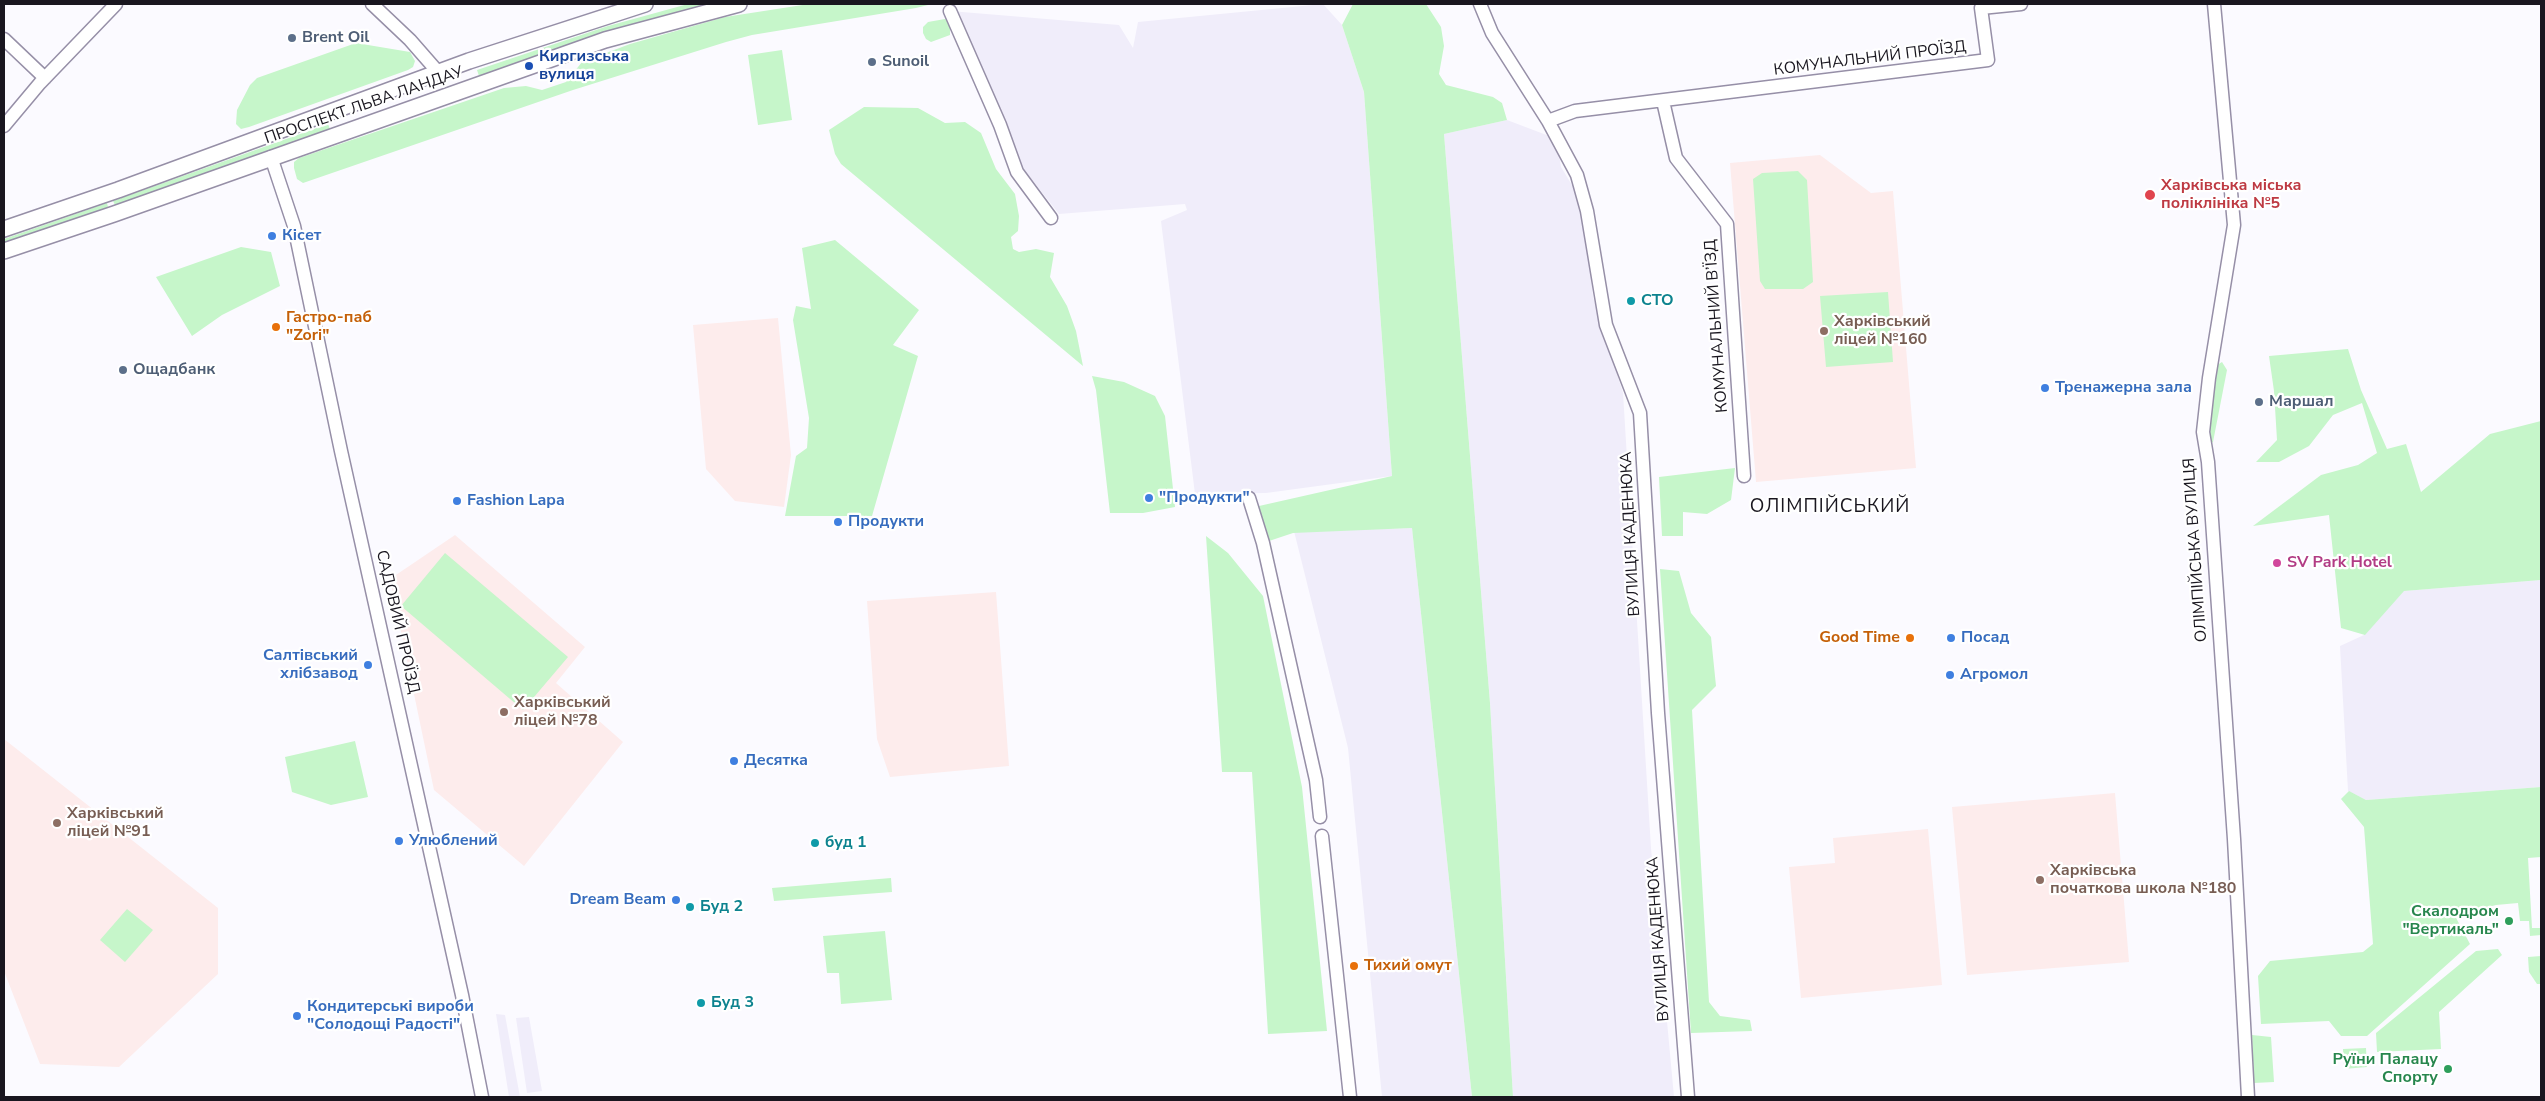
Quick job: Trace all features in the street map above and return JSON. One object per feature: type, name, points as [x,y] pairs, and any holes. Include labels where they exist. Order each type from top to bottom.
[{"type":"main road","name":"ПРОСПЕКТ ЛЬВА ЛАНДАУ","points":[[4,229],[333,112],[438,72],[574,25],[645,4]]},
{"type":"main road","name":"ПРОСПЕКТ ЛЬВА ЛАНДАУ","points":[[4,251],[605,40],[739,4]]},
{"type":"main road","points":[[438,72],[447,96]]},
{"type":"main road","points":[[333,112],[342,133]]},
{"type":"street","points":[[4,126],[45,78],[116,4]]},
{"type":"street","points":[[372,4],[410,40],[438,72]]},
{"type":"street","name":"ВУЛИЦЯ КАДЕНЮКА","points":[[1480,4],[1492,33],[1548,121],[1580,184],[1606,326],[1640,413],[1659,722],[1688,1097]]},
{"type":"street","name":"КОМУНАЛЬНИЙ ПРОЇЗД","points":[[1663,101],[1988,60],[1981,8],[2022,4]]},
{"type":"street","name":"ОЛІМПІЙСЬКА ВУЛИЦЯ","points":[[2214,4],[2234,224],[2209,378],[2203,432],[2208,462],[2231,802],[2248,1097]]},
{"type":"street","points":[[950,11],[1000,125],[1017,172],[1051,218]]},
{"type":"street","points":[[4,38],[45,78]]},
{"type":"street","points":[[1548,121],[1575,111],[1663,101]]},
{"type":"street","name":"КОМУНАЛЬНИЙ В’ЇЗД","points":[[1663,101],[1676,158],[1727,224],[1744,476]]},
{"type":"street","name":"САДОВИЙ ПРОЇЗД","points":[[271,157],[294,226],[341,451],[456,967],[482,1097]]},
{"type":"street","points":[[1249,498],[1263,543],[1316,780],[1320,817]]},
{"type":"street","points":[[1322,836],[1350,1097]]},
{"type":"shaded area","points":[[1323,4],[1342,25],[1364,92],[1392,476],[1266,493],[1195,494],[1161,221],[1187,210],[1185,204],[1059,214],[1021,166],[975,51],[956,25],[950,11],[1119,25],[1133,48],[1138,22]]},
{"type":"shaded area","points":[[1507,120],[1557,139],[1561,167],[1584,205],[1593,297],[1623,393],[1651,848],[1674,1097],[1513,1097],[1490,703],[1444,134]]},
{"type":"shaded area","name":"Харківський ліцей №160","points":[[1820,155],[1871,193],[1893,191],[1916,468],[1756,482],[1730,163]]},
{"type":"shaded area","points":[[778,318],[791,455],[784,507],[735,501],[706,469],[693,325]]},
{"type":"shaded area","points":[[1412,528],[1472,1097],[1382,1097],[1348,748],[1294,531]]},
{"type":"shaded area","name":"Харківський ліцей №78","points":[[455,535],[585,647],[556,683],[623,742],[524,866],[434,790],[390,579]]},
{"type":"shaded area","points":[[2541,580],[2541,787],[2366,800],[2348,791],[2340,646],[2364,635],[2403,591]]},
{"type":"shaded area","points":[[996,592],[1009,766],[890,777],[877,739],[867,601]]},
{"type":"shaded area","name":"Харківський ліцей №91","points":[[4,739],[218,908],[218,974],[119,1067],[40,1064],[4,971]]},
{"type":"shaded area","name":"Харківська початкова школа №180","points":[[2115,793],[2129,962],[1967,975],[1952,807]]},
{"type":"shaded area","points":[[1928,829],[1942,985],[1801,998],[1789,867],[1835,863],[1833,838]]},
{"type":"shaded area","points":[[496,1014],[505,1015],[520,1097],[509,1097]]},
{"type":"shaded area","points":[[529,1017],[542,1091],[527,1093],[516,1018]]},
{"type":"green space","points":[[688,4],[714,4],[611,32],[479,76],[477,70],[608,26]]},
{"type":"green space","points":[[809,4],[932,4],[752,35],[726,42],[573,90],[303,183],[297,179],[294,162],[299,158],[504,88],[526,86],[542,90],[566,82],[582,62],[630,44],[725,17]]},
{"type":"green space","points":[[1353,4],[1426,4],[1441,27],[1444,46],[1439,74],[1446,85],[1493,97],[1502,103],[1507,120],[1444,134],[1490,703],[1513,1097],[1472,1097],[1412,528],[1293,533],[1263,543],[1259,506],[1392,476],[1364,92],[1342,25]]},
{"type":"green space","points":[[945,19],[950,22],[950,35],[931,42],[926,39],[923,27],[928,22]]},
{"type":"green space","points":[[356,43],[410,52],[415,61],[413,67],[249,127],[241,129],[236,124],[237,110],[250,85],[257,78]]},
{"type":"green space","points":[[782,50],[792,120],[758,125],[748,55]]},
{"type":"green space","points":[[864,107],[918,108],[945,123],[965,122],[981,133],[996,169],[1015,194],[1019,216],[1018,231],[1011,237],[1013,249],[1019,252],[1036,249],[1054,253],[1050,277],[1067,306],[1076,331],[1083,366],[841,164],[835,154],[829,130]]},
{"type":"green space","points":[[328,124],[330,129],[115,205],[113,201]]},
{"type":"green space","points":[[1798,171],[1807,180],[1813,282],[1803,289],[1765,289],[1760,281],[1753,179],[1762,173]]},
{"type":"green space","points":[[107,203],[108,207],[4,244],[4,239]]},
{"type":"green space","points":[[835,240],[919,310],[893,345],[918,356],[872,516],[785,516],[796,456],[807,448],[809,418],[793,320],[796,306],[811,309],[802,248]]},
{"type":"green space","points":[[241,247],[271,252],[280,286],[222,315],[192,336],[156,277]]},
{"type":"green space","points":[[1888,292],[1893,362],[1826,367],[1820,296]]},
{"type":"green space","points":[[2348,349],[2361,390],[2387,449],[2406,444],[2421,492],[2490,434],[2541,421],[2541,580],[2404,591],[2365,635],[2341,628],[2329,515],[2253,526],[2321,475],[2358,465],[2377,453],[2362,403],[2333,415],[2309,446],[2279,462],[2256,462],[2277,440],[2274,391],[2269,356]]},
{"type":"green space","points":[[2222,362],[2227,370],[2213,442],[2210,444],[2208,416],[2217,365]]},
{"type":"green space","points":[[1092,376],[1124,382],[1155,396],[1165,416],[1175,507],[1143,513],[1110,513],[1096,390]]},
{"type":"green space","points":[[1735,468],[1731,500],[1707,514],[1683,512],[1683,536],[1662,536],[1659,477]]},
{"type":"green space","points":[[1206,536],[1228,553],[1263,596],[1302,787],[1327,1031],[1268,1034],[1252,772],[1222,772]]},
{"type":"green space","points":[[445,553],[568,657],[523,710],[401,606]]},
{"type":"green space","points":[[1660,569],[1679,571],[1691,613],[1711,637],[1716,686],[1692,710],[1709,1002],[1720,1016],[1750,1020],[1752,1031],[1691,1033]]},
{"type":"green space","points":[[355,741],[368,797],[331,805],[292,792],[285,757]]},
{"type":"green space","points":[[2541,787],[2541,857],[2528,858],[2532,928],[2541,928],[2541,935],[2530,936],[2529,921],[2520,921],[2518,903],[2496,905],[2455,916],[2470,944],[2367,1036],[2341,1036],[2329,1021],[2261,1024],[2258,976],[2270,961],[2363,952],[2373,944],[2364,827],[2341,799],[2349,791],[2366,800]]},
{"type":"green space","points":[[891,878],[892,892],[774,901],[772,888]]},
{"type":"green space","points":[[127,909],[153,930],[125,962],[100,940]]},
{"type":"green space","points":[[885,931],[892,1000],[841,1004],[839,973],[827,973],[823,936]]},
{"type":"green space","points":[[2498,949],[2502,955],[2439,1012],[2441,1049],[2377,1052],[2376,1033],[2476,951]]},
{"type":"green space","points":[[2541,956],[2541,984],[2537,984],[2529,972],[2528,957]]},
{"type":"green space","points":[[2252,1035],[2271,1037],[2274,1082],[2254,1083]]},
{"type":"green space","points":[[2366,1048],[2367,1067],[2344,1069],[2343,1049]]},
{"type":"place","name":"Brent Oil","points":[[292,38]]},
{"type":"place","name":"Sunoil","points":[[872,62]]},
{"type":"place","name":"Киргизська вулиця","points":[[529,66]]},
{"type":"place","name":"Харківська міська поліклініка №5","points":[[2150,195]]},
{"type":"place","name":"Кісет","points":[[272,236]]},
{"type":"place","name":"СТО","points":[[1631,301]]},
{"type":"place","name":"Гастро-паб \"Zori\"","points":[[276,327]]},
{"type":"place","name":"Харківський ліцей №160","points":[[1824,331]]},
{"type":"place","name":"Ощадбанк","points":[[123,370]]},
{"type":"place","name":"Тренажерна зала","points":[[2045,388]]},
{"type":"place","name":"Маршал","points":[[2259,402]]},
{"type":"place","name":"\"Продукти\"","points":[[1149,498]]},
{"type":"place","name":"Fashion Lapa","points":[[457,501]]},
{"type":"place","name":"Продукти","points":[[838,522]]},
{"type":"place","name":"SV Park Hotel","points":[[2277,563]]},
{"type":"place","name":"Good Time","points":[[1910,638]]},
{"type":"place","name":"Посад","points":[[1951,638]]},
{"type":"place","name":"Салтівський хлібзавод","points":[[368,665]]},
{"type":"place","name":"Агромол","points":[[1950,675]]},
{"type":"place","name":"Харківський ліцей №78","points":[[504,712]]},
{"type":"place","name":"Десятка","points":[[734,761]]},
{"type":"place","name":"Харківський ліцей №91","points":[[57,823]]},
{"type":"place","name":"Улюблений","points":[[399,841]]},
{"type":"place","name":"буд 1","points":[[815,843]]},
{"type":"place","name":"Харківська початкова школа №180","points":[[2040,880]]},
{"type":"place","name":"Dream Beam","points":[[676,900]]},
{"type":"place","name":"Буд 2","points":[[690,907]]},
{"type":"place","name":"Скалодром \"Вертикаль\"","points":[[2509,921]]},
{"type":"place","name":"Тихий омут","points":[[1354,966]]},
{"type":"place","name":"Буд 3","points":[[701,1003]]},
{"type":"place","name":"Кондитерські вироби \"Солодощі Радості\"","points":[[297,1016]]},
{"type":"place","name":"Руїни Палацу Спорту","points":[[2448,1069]]},
{"type":"district","name":"ОЛІМПІЙСЬКИЙ","points":[[1830,507]]}]
